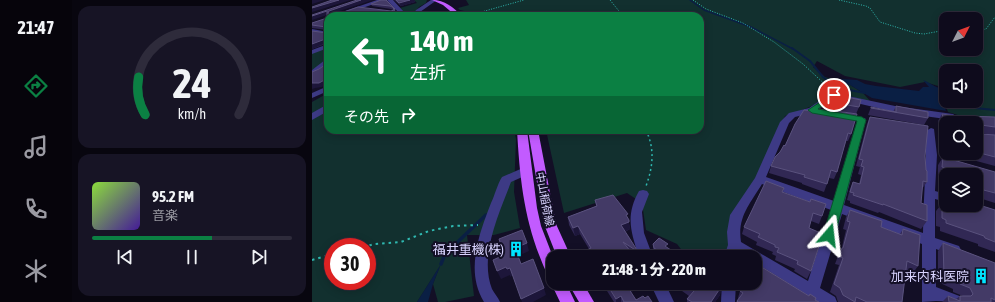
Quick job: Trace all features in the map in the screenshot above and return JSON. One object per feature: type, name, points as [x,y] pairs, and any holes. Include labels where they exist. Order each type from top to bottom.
[{"type":"main road","points":[[435,0],[446,12]]},
{"type":"main road","points":[[435,0],[445,4],[454,12]]},
{"type":"main road","name":"中山稲荷線","points":[[522,134],[525,171],[533,220],[546,255]]},
{"type":"main road","name":"中山稲荷線","points":[[534,134],[550,224],[561,250]]},
{"type":"main road","points":[[562,290],[568,302]]},
{"type":"main road","points":[[579,290],[587,302]]},
{"type":"street","points":[[346,12],[382,0]]},
{"type":"street","points":[[390,0],[401,12]]},
{"type":"street","points":[[417,12],[435,0]]},
{"type":"street","points":[[358,8],[371,10]]},
{"type":"street","points":[[391,12],[398,10]]},
{"type":"street","points":[[312,31],[324,33]]},
{"type":"street","points":[[312,37],[324,34]]},
{"type":"street","points":[[312,52],[324,48]]},
{"type":"street","points":[[312,73],[324,65]]},
{"type":"street","points":[[312,96],[324,90]]},
{"type":"street","points":[[733,250],[733,232],[736,214],[760,179],[788,118],[792,115],[812,110],[834,95],[895,109],[949,116]]},
{"type":"street","points":[[312,117],[324,110]]},
{"type":"street","points":[[812,110],[826,113]]},
{"type":"street","points":[[812,291],[863,120]]},
{"type":"street","points":[[930,131],[932,154],[929,193],[929,296],[957,302]]},
{"type":"street","points":[[932,154],[939,156]]},
{"type":"street","points":[[493,302],[485,288],[481,260],[489,224],[506,180],[525,171]]},
{"type":"street","points":[[760,179],[966,254]]},
{"type":"street","points":[[929,193],[939,196]]},
{"type":"street","points":[[643,194],[636,212],[638,233],[644,250]]},
{"type":"street","points":[[762,261],[830,302]]},
{"type":"street","points":[[661,290],[667,302]]},
{"type":"street","points":[[728,302],[729,290]]},
{"type":"path","points":[[481,12],[524,0]]},
{"type":"path","points":[[610,0],[616,5],[620,12]]},
{"type":"path","points":[[693,0],[697,4],[731,17],[782,47],[828,87],[834,95]]},
{"type":"path","points":[[839,0],[866,6],[870,8],[880,22],[915,33],[924,34],[939,31]]},
{"type":"path","points":[[983,30],[990,28],[995,17]]},
{"type":"path","points":[[643,194],[653,163],[653,149],[647,134]]},
{"type":"path","points":[[376,244],[401,242],[429,231],[453,226],[489,224]]},
{"type":"path","points":[[312,260],[324,257]]},
{"type":"green space","points":[[414,0],[427,0],[426,3],[419,7],[415,12],[402,12],[400,8],[417,3]]},
{"type":"green space","points":[[466,0],[995,0],[995,118],[983,118],[983,116],[961,116],[948,112],[946,108],[983,108],[983,64],[939,64],[939,89],[938,86],[925,82],[900,87],[845,76],[817,61],[813,67],[825,77],[850,85],[863,93],[871,102],[830,92],[821,101],[785,116],[741,213],[731,250],[682,250],[677,244],[646,230],[642,203],[627,193],[564,213],[547,134],[704,134],[704,12],[469,12],[458,8],[469,5]]},
{"type":"green space","points":[[324,48],[324,63],[312,70],[312,53]]},
{"type":"green space","points":[[324,95],[324,134],[515,134],[514,192],[520,228],[494,235],[467,235],[474,296],[438,302],[433,284],[440,266],[417,302],[312,302],[312,102]]},
{"type":"water","points":[[841,79],[857,80],[865,84],[876,86],[919,91],[923,87],[929,87],[923,80],[939,88],[939,108],[945,108],[946,111],[872,98],[850,85],[839,83]]},
{"type":"water","points":[[441,264],[428,302],[417,302]]},
{"type":"building","points":[[332,0],[339,0],[312,8],[312,7]]},
{"type":"building","points":[[361,0],[328,12],[327,11],[312,15]]},
{"type":"building","points":[[381,0],[386,0],[394,8],[390,6],[371,4]]},
{"type":"building","points":[[396,0],[410,0],[399,3]]},
{"type":"building","points":[[358,7],[391,11],[394,10],[393,7],[395,9],[394,12],[344,12]]},
{"type":"building","points":[[324,19],[324,27],[312,25],[312,23]]},
{"type":"building","points":[[312,31],[324,33],[324,40],[312,44]]},
{"type":"building","points":[[324,66],[324,80],[319,83],[312,83],[312,72]]},
{"type":"building","points":[[836,95],[861,100],[859,107],[830,102],[831,100],[833,101]]},
{"type":"building","points":[[896,106],[928,112],[928,118],[871,108],[896,112]]},
{"type":"building","points":[[814,109],[857,114],[851,134],[848,133],[837,172],[831,170],[827,184],[804,177],[805,175],[771,166],[775,157],[784,145],[785,146],[795,124],[804,110],[813,111]]},
{"type":"building","points":[[942,114],[955,116],[943,116]]},
{"type":"building","points":[[870,117],[928,126],[925,156],[927,182],[923,181],[921,203],[927,205],[927,221],[883,204],[853,195],[854,193],[850,192],[853,182],[860,184],[864,167],[861,166],[863,160],[859,159]]},
{"type":"building","points":[[983,117],[995,117],[995,127],[983,125]]},
{"type":"building","points":[[983,134],[995,135],[995,157],[983,154]]},
{"type":"building","points":[[943,160],[953,160],[981,168],[945,168],[942,167]]},
{"type":"building","points":[[983,169],[995,172],[995,193],[983,190]]},
{"type":"building","points":[[766,181],[784,188],[782,192],[810,202],[811,199],[826,204],[822,216],[813,213],[809,228],[823,234],[811,271],[797,264],[798,261],[777,252],[779,248],[758,237],[760,234],[744,227]]},
{"type":"building","points":[[613,195],[628,214],[626,215],[629,222],[621,225],[637,250],[623,242],[629,250],[587,250],[591,248],[578,226],[573,228],[568,217],[597,206],[595,200]]},
{"type":"building","points":[[983,206],[995,210],[995,242],[985,238],[984,236],[946,223],[946,220],[942,218],[942,212],[983,212]]},
{"type":"building","points":[[850,210],[882,221],[881,227],[902,235],[903,229],[920,235],[918,266],[907,261],[902,302],[867,302],[856,297],[855,302],[843,295],[840,288],[834,284],[843,258],[839,256],[843,248],[850,222],[847,221]]},
{"type":"building","points":[[522,230],[527,243],[515,248],[521,264],[533,259],[544,288],[521,299],[510,268],[507,269],[506,267],[497,271],[493,260],[504,255],[499,239]]},
{"type":"building","points":[[659,238],[668,244],[665,246],[671,250],[657,250],[654,248],[653,244]]},
{"type":"building","points":[[943,243],[995,263],[995,300],[991,298],[991,302],[949,302],[948,296],[960,301],[960,296],[971,296],[973,294],[970,288],[944,275]]},
{"type":"building","points":[[762,267],[809,296],[810,294],[819,302],[738,302],[737,301],[743,293],[740,291],[762,290]]},
{"type":"building","points":[[610,290],[630,290],[636,300],[643,296],[645,298],[648,296],[652,302],[624,302],[621,296],[616,299]]},
{"type":"building","points":[[692,290],[719,290],[711,302],[692,302],[687,299],[694,291]]},
{"type":"waterway","points":[[690,0],[704,10],[751,27],[793,49]]},
{"type":"waterway","points":[[792,48],[810,61],[823,77],[830,82],[844,89],[865,93]]},
{"type":"waterway","points":[[975,108],[995,110]]},
{"type":"waterway","points":[[441,264],[445,254],[486,215]]},
{"type":"place","name":"福井重機(株)","points":[[516,249]]},
{"type":"place","name":"加来内科医院","points":[[981,276]]},
{"type":"route","points":[[829,235],[862,120],[812,110],[834,95]]}]
